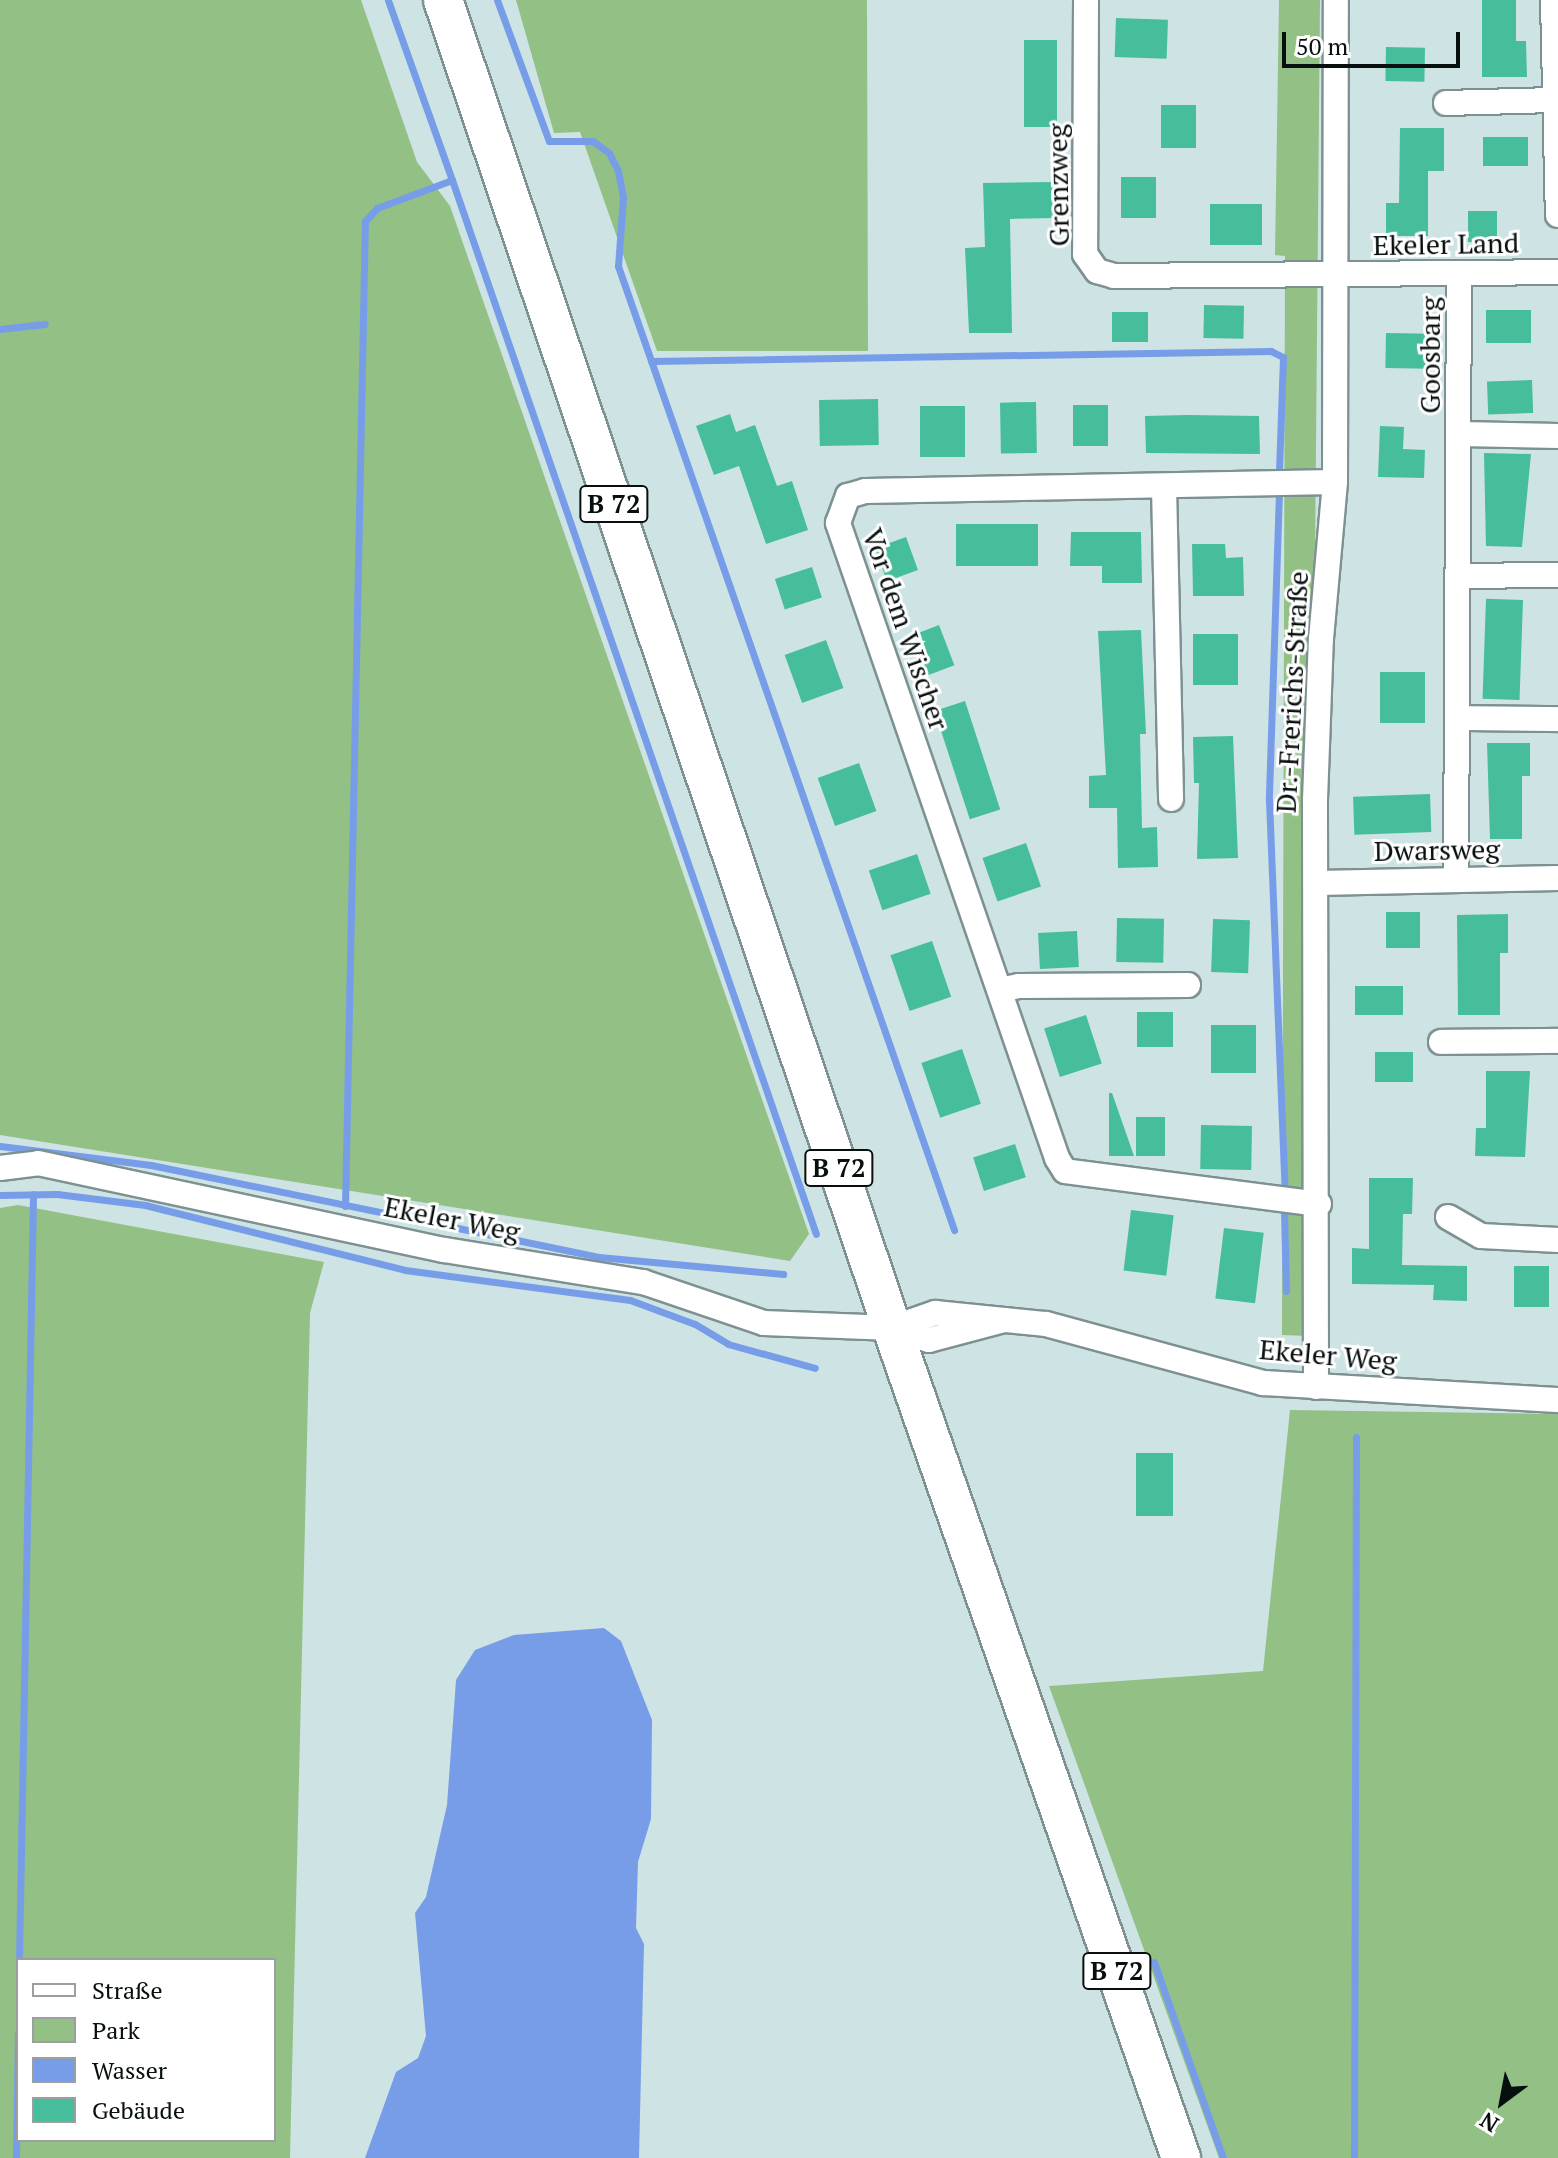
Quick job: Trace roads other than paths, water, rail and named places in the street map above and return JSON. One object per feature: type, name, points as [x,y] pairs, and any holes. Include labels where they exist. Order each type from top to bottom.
[{"type":"main road","name":"B 72","points":[[443,0],[892,1328],[1181,2158]]},
{"type":"street","name":"Grenzweg","points":[[1086,0],[1085,254],[1097,271],[1114,276],[1336,275]]},
{"type":"street","name":"Dr.-Frerichs-Straße","points":[[1316,1387],[1319,1204],[1317,883],[1321,639],[1335,482],[1336,0]]},
{"type":"street","points":[[1553,0],[1558,215]]},
{"type":"street","points":[[1446,103],[1555,100]]},
{"type":"street","name":"Ekeler Land","points":[[1336,275],[1558,272]]},
{"type":"street","name":"Goosbarg","points":[[1456,879],[1457,576],[1461,434],[1459,275]]},
{"type":"street","name":"Goosbarg","points":[[1461,434],[1558,436]]},
{"type":"street","name":"Vor dem Wischer","points":[[1319,1204],[1065,1171],[838,523],[840,509],[848,496],[865,491],[1335,482]]},
{"type":"street","points":[[1164,487],[1171,799]]},
{"type":"street","points":[[1457,576],[1558,575]]},
{"type":"street","points":[[1458,718],[1558,719]]},
{"type":"street","name":"Dwarsweg","points":[[1317,883],[1558,878]]},
{"type":"street","points":[[1000,990],[1019,986],[1188,985]]},
{"type":"street","points":[[1441,1042],[1558,1042]]},
{"type":"street","name":"Ekeler Weg","points":[[0,1168],[38,1163],[445,1250],[643,1282],[764,1323],[892,1328],[935,1313],[1064,1327],[1263,1383],[1558,1400]]},
{"type":"street","points":[[1448,1217],[1481,1236],[1558,1240]]},
{"type":"water","points":[[604,1628],[621,1641],[652,1720],[651,1819],[638,1862],[636,1928],[644,1944],[639,2158],[365,2158],[396,2072],[418,2058],[426,2036],[415,1913],[426,1897],[447,1805],[456,1680],[475,1650],[514,1635]]},
{"type":"waterway","points":[[345,1206],[365,221],[377,208],[452,180],[388,0]]},
{"type":"waterway","points":[[497,0],[549,141],[593,141],[609,153],[618,171],[623,197],[618,266],[954,1230]]},
{"type":"waterway","points":[[452,180],[816,1234]]},
{"type":"waterway","points":[[0,329],[45,324]]},
{"type":"waterway","points":[[651,361],[1271,351],[1283,357],[1279,471]]},
{"type":"waterway","points":[[1279,492],[1269,800],[1285,1196]]},
{"type":"waterway","points":[[0,1146],[151,1165],[599,1257],[783,1274]]},
{"type":"waterway","points":[[19,1958],[33,1194]]},
{"type":"waterway","points":[[0,1195],[57,1194],[145,1205],[405,1270],[630,1300],[695,1324],[728,1344],[815,1368]]},
{"type":"waterway","points":[[1284,1211],[1286,1291]]},
{"type":"waterway","points":[[1354,2158],[1356,1437]]},
{"type":"waterway","points":[[1154,1962],[1223,2158]]},
{"type":"waterway","points":[[16,2142],[16,2158]]}]
